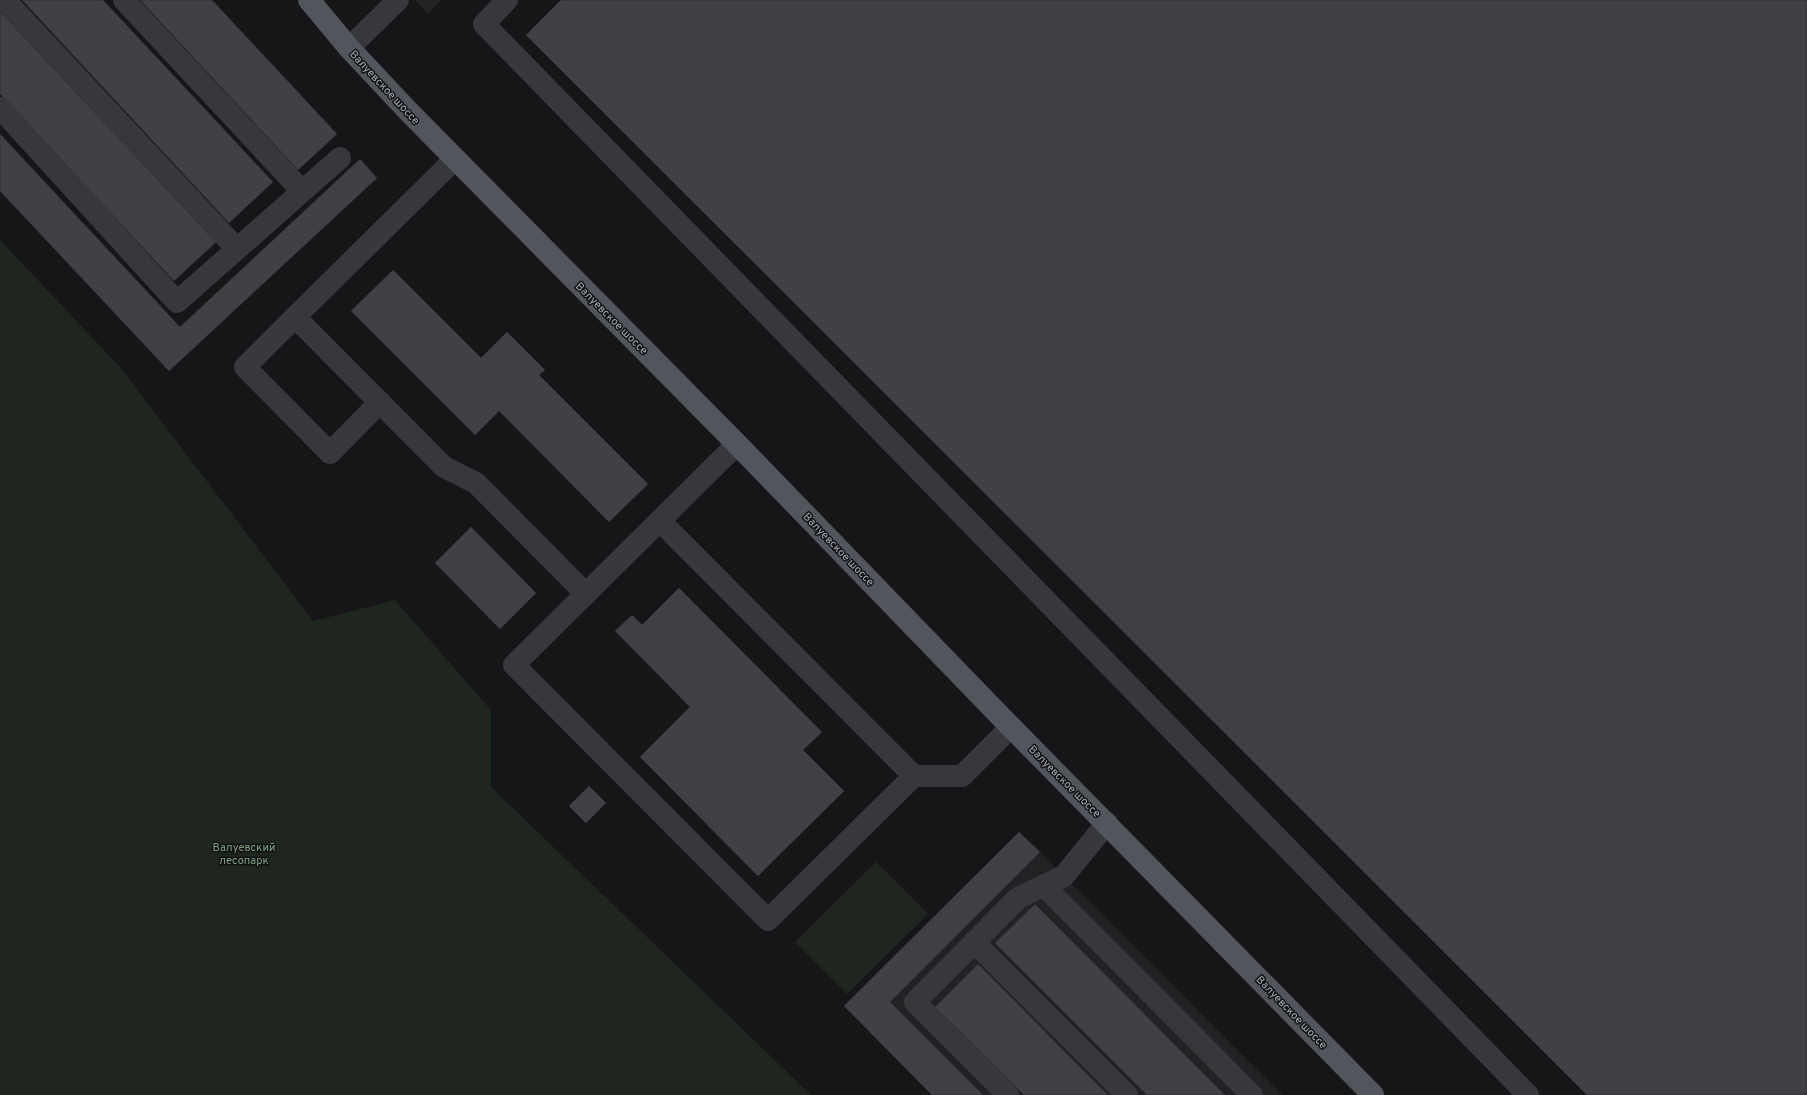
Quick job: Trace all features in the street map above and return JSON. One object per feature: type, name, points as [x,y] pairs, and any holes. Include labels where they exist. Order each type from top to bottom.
[{"type":"main road","name":"Валуевское шоссе","points":[[309,0],[349,48],[455,159],[737,444],[1011,727],[1373,1095]]},
{"type":"lane","points":[[5,0],[237,249]]},
{"type":"lane","points":[[124,0],[302,191]]},
{"type":"lane","points":[[349,48],[398,0]]},
{"type":"lane","points":[[507,0],[484,24],[1528,1095]]},
{"type":"lane","points":[[0,108],[177,302],[340,158]]},
{"type":"lane","points":[[380,402],[330,453],[245,367],[455,159]]},
{"type":"lane","points":[[295,317],[444,466],[476,483],[586,594]]},
{"type":"lane","points":[[737,444],[514,665],[768,920],[914,776],[962,776],[1011,727]]},
{"type":"lane","points":[[660,521],[914,776]]},
{"type":"lane","points":[[1008,1095],[915,1002],[1018,898],[1064,876],[1107,823]]},
{"type":"lane","points":[[1044,886],[1252,1095]]},
{"type":"lane","points":[[974,942],[1127,1095]]},
{"type":"shaded area","points":[[415,0],[441,0],[428,14]]},
{"type":"shaded area","points":[[1019,832],[1282,1095],[932,1095],[844,1006]]},
{"type":"green space","name":"Валуевский лесопарк","points":[[0,240],[121,368],[313,621],[395,600],[491,710],[491,787],[811,1095],[0,1095]]},
{"type":"green space","points":[[876,862],[928,914],[847,994],[795,942]]},
{"type":"building","points":[[22,0],[103,0],[273,182],[229,223]]},
{"type":"building","points":[[140,0],[212,0],[337,134],[298,170]]},
{"type":"building","points":[[561,0],[1807,0],[1807,1095],[1587,1095],[526,35]]},
{"type":"building","points":[[0,11],[216,242],[174,281],[0,94]]},
{"type":"building","points":[[0,134],[180,327],[360,159],[377,178],[169,371],[0,191]]},
{"type":"building","points":[[393,270],[481,358],[507,332],[545,370],[539,375],[648,484],[609,522],[499,411],[475,435],[351,311]]},
{"type":"building","points":[[471,527],[536,593],[500,629],[435,563]]},
{"type":"building","points":[[679,588],[822,732],[803,750],[844,791],[758,876],[640,757],[690,707],[615,631],[632,615],[642,625]]},
{"type":"building","points":[[589,786],[606,803],[586,823],[569,806]]},
{"type":"building","points":[[1019,832],[1040,852],[890,1002],[983,1095],[932,1095],[844,1006]]},
{"type":"building","points":[[1035,904],[1225,1095],[1147,1095],[995,943]]},
{"type":"building","points":[[978,964],[1108,1095],[1024,1095],[935,1007]]}]
